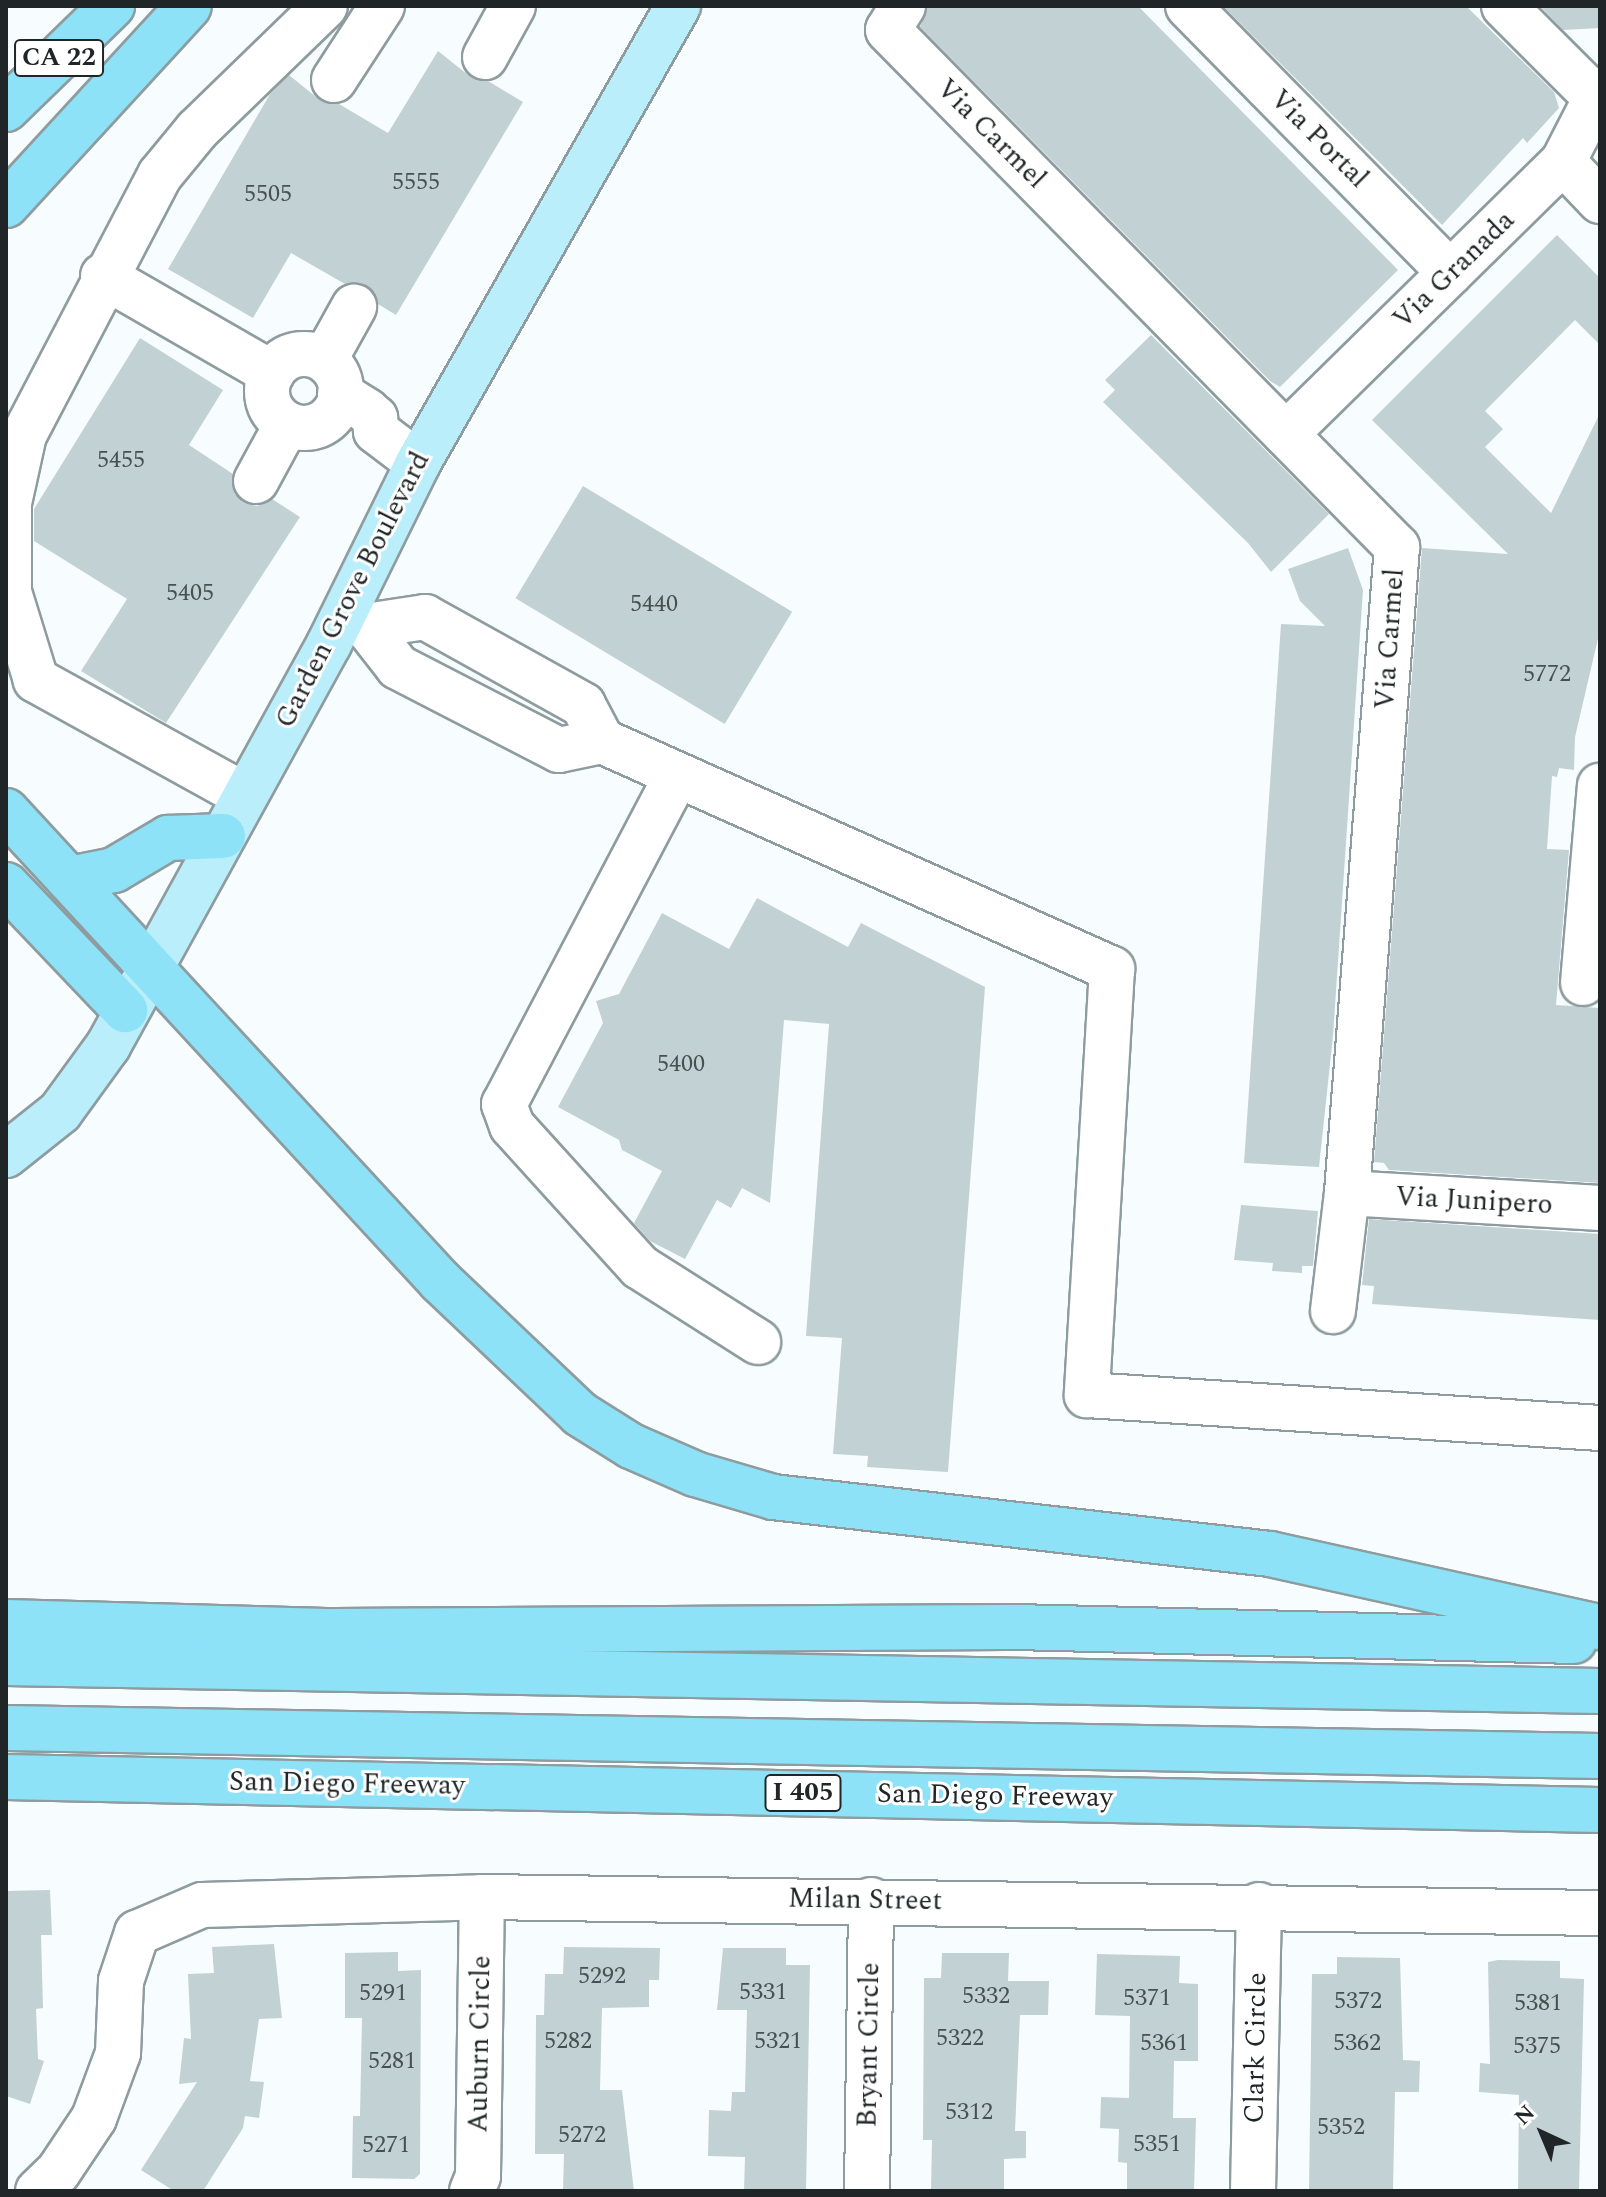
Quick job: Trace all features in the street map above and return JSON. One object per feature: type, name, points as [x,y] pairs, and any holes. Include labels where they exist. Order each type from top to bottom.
[{"type":"highway","name":"CA 22","points":[[6,109],[112,6]]},
{"type":"highway","points":[[6,205],[189,6]]},
{"type":"highway","points":[[6,811],[146,968],[522,1364],[580,1414],[631,1446],[695,1474],[773,1497],[1270,1554],[1600,1627]]},
{"type":"highway","points":[[69,879],[114,870],[168,838],[223,836]]},
{"type":"highway","points":[[6,885],[125,1010]]},
{"type":"highway","points":[[6,1622],[335,1631],[1015,1627],[1600,1642]]},
{"type":"highway","points":[[6,1663],[1600,1691]]},
{"type":"highway","points":[[6,1728],[1600,1756]]},
{"type":"highway","name":"San Diego Freeway","points":[[6,1777],[1600,1810]]},
{"type":"main road","name":"Garden Grove Boulevard","points":[[6,1155],[60,1112],[108,1046],[146,968],[244,795],[355,620],[418,463],[672,8]]},
{"type":"street","points":[[244,795],[124,716],[36,680],[9,592],[9,503],[24,435],[103,276],[160,175],[218,109],[325,6]]},
{"type":"street","points":[[334,80],[382,6]]},
{"type":"street","points":[[485,57],[513,6]]},
{"type":"street","name":"Via Portal","points":[[1188,6],[1450,273]]},
{"type":"street","points":[[1504,6],[1598,94]]},
{"type":"street","name":"Via Carmel","points":[[896,18],[1286,434],[1397,547],[1347,1193],[1333,1311]]},
{"type":"street","name":"Via Granada","points":[[1286,434],[1563,162],[1598,94]]},
{"type":"street","points":[[1563,162],[1600,201]]},
{"type":"street","points":[[103,276],[272,373]]},
{"type":"street","points":[[354,307],[332,390],[310,427],[287,424],[267,396],[272,373],[290,357],[332,390],[375,418],[376,431],[418,463]]},
{"type":"street","points":[[256,481],[287,424]]},
{"type":"street","points":[[355,620],[425,617],[583,705],[602,741],[1112,969],[1087,1395],[1600,1428]]},
{"type":"street","points":[[677,775],[504,1104],[512,1126],[640,1267],[758,1342]]},
{"type":"street","points":[[1579,984],[1600,786]]},
{"type":"street","name":"Via Junipero","points":[[1347,1193],[1600,1208]]},
{"type":"street","name":"Milan Street","points":[[38,2191],[58,2172],[94,2118],[118,2053],[121,1981],[137,1933],[202,1905],[482,1897],[1259,1905],[1600,1913]]},
{"type":"street","name":"Auburn Circle","points":[[472,2191],[478,2176],[482,1897]]},
{"type":"street","name":"Bryant Circle","points":[[867,2191],[871,1900]]},
{"type":"street","name":"Clark Circle","points":[[1253,2191],[1259,1905]]},
{"type":"building","points":[[928,6],[1138,6],[1398,270],[1280,387],[1270,381],[920,27]]},
{"type":"building","points":[[1223,6],[1466,6],[1554,92],[1559,108],[1527,143],[1523,138],[1442,225]]},
{"type":"building","points":[[1540,6],[1600,6],[1600,28],[1563,30]]},
{"type":"building","points":[[438,51],[472,78],[488,81],[523,102],[396,315],[378,304],[367,286],[345,284],[291,253],[253,318],[168,269],[270,94],[289,75],[321,101],[339,104],[388,133]]},
{"type":"building","points":[[1557,235],[1600,278],[1600,345],[1575,320],[1485,411],[1503,429],[1485,447],[1551,513],[1600,413],[1600,630],[1575,737],[1574,770],[1559,768],[1557,777],[1552,776],[1547,849],[1569,850],[1556,1005],[1600,1008],[1600,1183],[1389,1170],[1384,1163],[1374,1162],[1422,548],[1508,554],[1372,420]]},
{"type":"building","points":[[1151,335],[1329,514],[1271,572],[1248,543],[1103,402],[1115,390],[1105,380]]},
{"type":"building","points":[[140,338],[223,390],[189,445],[233,474],[234,493],[243,502],[257,506],[272,499],[300,517],[166,723],[81,671],[127,599],[34,541],[34,509]]},
{"type":"building","points":[[583,486],[792,612],[725,724],[516,598]]},
{"type":"building","points":[[1348,548],[1363,590],[1333,1036],[1319,1167],[1244,1163],[1281,624],[1325,626],[1300,601],[1288,569]]},
{"type":"building","points":[[757,898],[848,947],[861,923],[985,987],[948,1472],[867,1467],[868,1456],[833,1454],[842,1338],[806,1336],[829,1024],[784,1020],[770,1203],[742,1188],[731,1208],[717,1200],[685,1259],[650,1241],[634,1223],[662,1171],[622,1150],[619,1140],[558,1107],[603,1023],[596,1001],[619,994],[662,913],[729,949]]},
{"type":"building","points":[[1241,1205],[1318,1211],[1313,1266],[1302,1266],[1302,1273],[1272,1271],[1273,1263],[1234,1260]]},
{"type":"building","points":[[1369,1219],[1600,1234],[1600,1320],[1372,1304],[1374,1286],[1362,1285]]},
{"type":"building","points":[[50,1890],[52,1935],[41,1935],[43,2008],[36,2009],[38,2059],[44,2061],[30,2104],[6,2096],[6,1891]]},
{"type":"building","points":[[274,1944],[282,2018],[259,2019],[250,2081],[264,2082],[259,2118],[245,2116],[243,2128],[203,2191],[174,2191],[141,2170],[197,2082],[179,2084],[184,2038],[191,2039],[188,1974],[214,1973],[212,1947]]},
{"type":"building","points":[[564,1947],[660,1948],[659,1980],[649,1980],[649,2007],[602,2008],[600,2090],[622,2090],[634,2191],[563,2191],[564,2154],[535,2154],[536,2015],[544,2015],[545,1974],[563,1974]]},
{"type":"building","points":[[723,1948],[786,1948],[786,1965],[810,1965],[806,2191],[744,2191],[745,2157],[708,2156],[709,2110],[731,2111],[732,2092],[745,2092],[747,2010],[717,2010]]},
{"type":"building","points":[[398,1952],[398,1971],[421,1970],[420,2174],[414,2179],[352,2178],[353,2116],[360,2116],[362,2018],[345,2018],[345,1953]]},
{"type":"building","points":[[942,1953],[1009,1953],[1008,1981],[1049,1981],[1048,2015],[1020,2015],[1015,2131],[1026,2131],[1026,2158],[1004,2159],[1004,2191],[931,2191],[932,2140],[923,2140],[924,1978],[941,1978]]},
{"type":"building","points":[[1097,1954],[1180,1956],[1179,1983],[1198,1984],[1198,2061],[1174,2061],[1173,2118],[1196,2118],[1194,2191],[1127,2191],[1127,2163],[1118,2162],[1119,2129],[1100,2128],[1101,2097],[1129,2098],[1130,2016],[1095,2015]]},
{"type":"building","points":[[1337,1957],[1400,1958],[1403,2060],[1420,2061],[1419,2092],[1395,2092],[1393,2191],[1309,2191],[1312,1974],[1337,1974]]},
{"type":"building","points":[[1560,1961],[1560,1978],[1584,1979],[1579,2191],[1518,2191],[1519,2095],[1479,2092],[1480,2063],[1490,2064],[1488,1962]]}]
